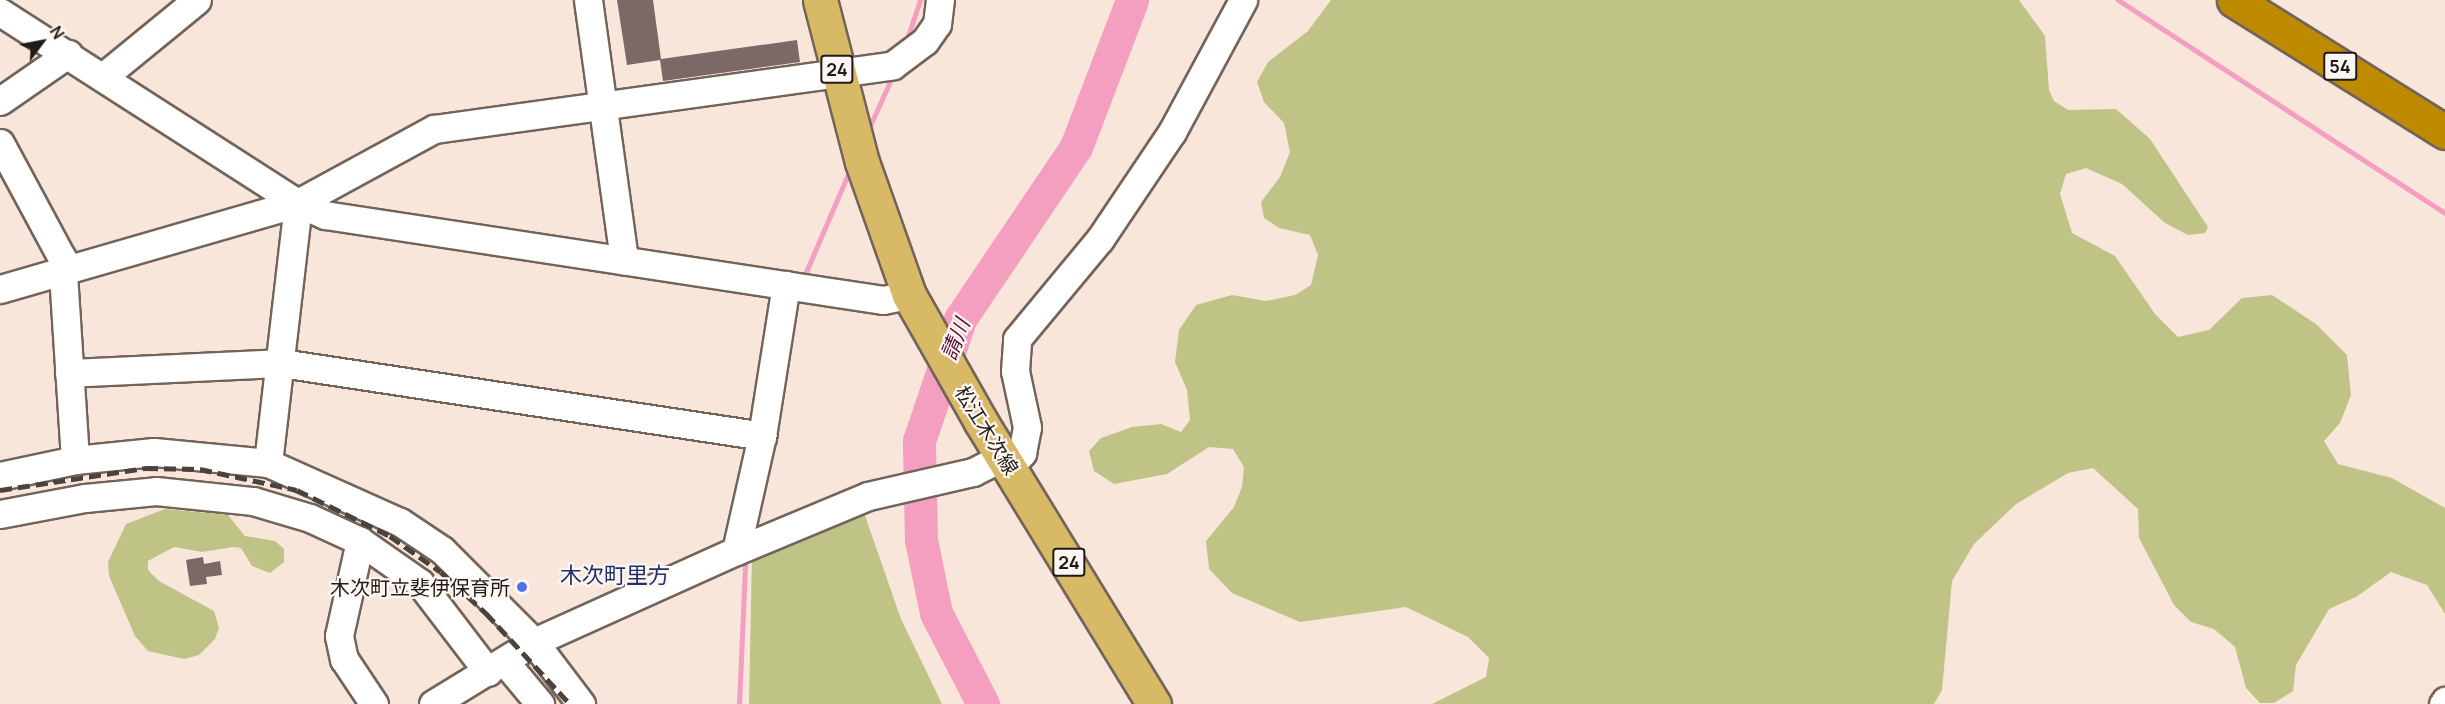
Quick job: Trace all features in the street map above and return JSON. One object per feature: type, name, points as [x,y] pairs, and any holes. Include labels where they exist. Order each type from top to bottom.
[{"type":"highway","name":"54","points":[[2234,0],[2445,132]]},
{"type":"main road","name":"松江木次線","points":[[820,0],[859,150],[914,305],[981,422],[1154,704]]},
{"type":"street","points":[[104,76],[196,0]]},
{"type":"street","points":[[588,0],[624,261]]},
{"type":"street","points":[[0,289],[62,274],[298,203],[434,129],[893,65],[911,53],[937,24],[940,0]]},
{"type":"street","points":[[433,704],[534,642],[736,551],[883,491],[973,472],[1007,461],[1022,453],[1027,428],[1015,371],[1017,339],[1100,239],[1172,132],[1242,0]]},
{"type":"street","points":[[0,12],[104,76],[298,203],[325,215],[914,305]]},
{"type":"street","points":[[0,101],[68,54]]},
{"type":"street","points":[[0,143],[59,249],[75,460]]},
{"type":"street","points":[[268,463],[298,203]]},
{"type":"street","points":[[736,551],[762,436],[786,285]]},
{"type":"street","points":[[69,373],[281,363],[762,436]]},
{"type":"street","points":[[0,476],[75,460],[154,452],[268,463],[400,522],[441,550],[534,642],[581,704]]},
{"type":"street","points":[[0,514],[122,493],[195,492],[253,501],[310,518],[360,541],[420,583],[496,667],[540,704]]},
{"type":"street","points":[[360,541],[339,636],[344,659],[374,704]]},
{"type":"green space","points":[[1331,0],[2019,0],[2045,36],[2049,90],[2054,101],[2068,110],[2116,109],[2150,139],[2208,227],[2205,233],[2188,235],[2165,223],[2122,184],[2086,168],[2066,174],[2060,194],[2072,233],[2115,256],[2155,314],[2178,337],[2209,330],[2242,298],[2272,295],[2316,324],[2347,355],[2351,395],[2340,423],[2324,441],[2338,464],[2392,478],[2445,508],[2445,614],[2427,585],[2391,572],[2356,597],[2329,609],[2296,665],[2293,691],[2274,703],[2260,703],[2246,688],[2235,647],[2214,629],[2191,622],[2174,605],[2139,538],[2138,509],[2093,468],[2068,473],[2016,504],[1974,544],[1952,581],[1942,690],[1934,704],[1432,704],[1486,677],[1489,658],[1468,637],[1406,607],[1300,622],[1232,593],[1209,569],[1206,541],[1234,507],[1242,487],[1244,467],[1233,449],[1209,447],[1167,474],[1114,484],[1094,471],[1089,451],[1101,438],[1132,427],[1161,424],[1181,432],[1190,420],[1187,390],[1175,362],[1179,330],[1196,305],[1232,295],[1266,301],[1295,295],[1311,285],[1318,255],[1310,235],[1279,228],[1264,218],[1261,202],[1280,177],[1290,152],[1284,123],[1264,102],[1257,82],[1268,62],[1308,31]]},
{"type":"green space","points":[[165,509],[228,515],[245,536],[275,541],[284,549],[284,562],[270,573],[252,566],[241,548],[233,547],[202,552],[174,547],[148,561],[148,570],[159,581],[214,611],[219,628],[215,639],[199,655],[184,659],[148,651],[135,636],[109,576],[108,562],[126,524]]},
{"type":"green space","points":[[863,510],[901,619],[942,704],[749,704],[752,553]]},
{"type":"building","points":[[617,0],[653,0],[661,59],[797,40],[800,62],[663,81],[660,60],[627,65]]},
{"type":"building","points":[[203,557],[204,564],[220,561],[222,575],[206,577],[207,584],[190,586],[186,560]]},
{"type":"waterway","points":[[906,42],[920,0]]},
{"type":"waterway","name":"請川","points":[[983,704],[936,613],[921,540],[919,441],[960,319],[1076,147],[1132,0]]},
{"type":"waterway","points":[[2118,0],[2445,213]]},
{"type":"waterway","points":[[867,132],[893,75]]},
{"type":"waterway","points":[[803,279],[851,167]]},
{"type":"waterway","points":[[739,704],[745,564]]},
{"type":"railway","points":[[0,490],[146,468],[200,469],[297,490],[390,536],[441,572],[486,613],[570,704]]},
{"type":"place","name":"木次町立斐伊保育所","points":[[522,587]]},
{"type":"district","name":"木次町里方","points":[[615,576]]}]
